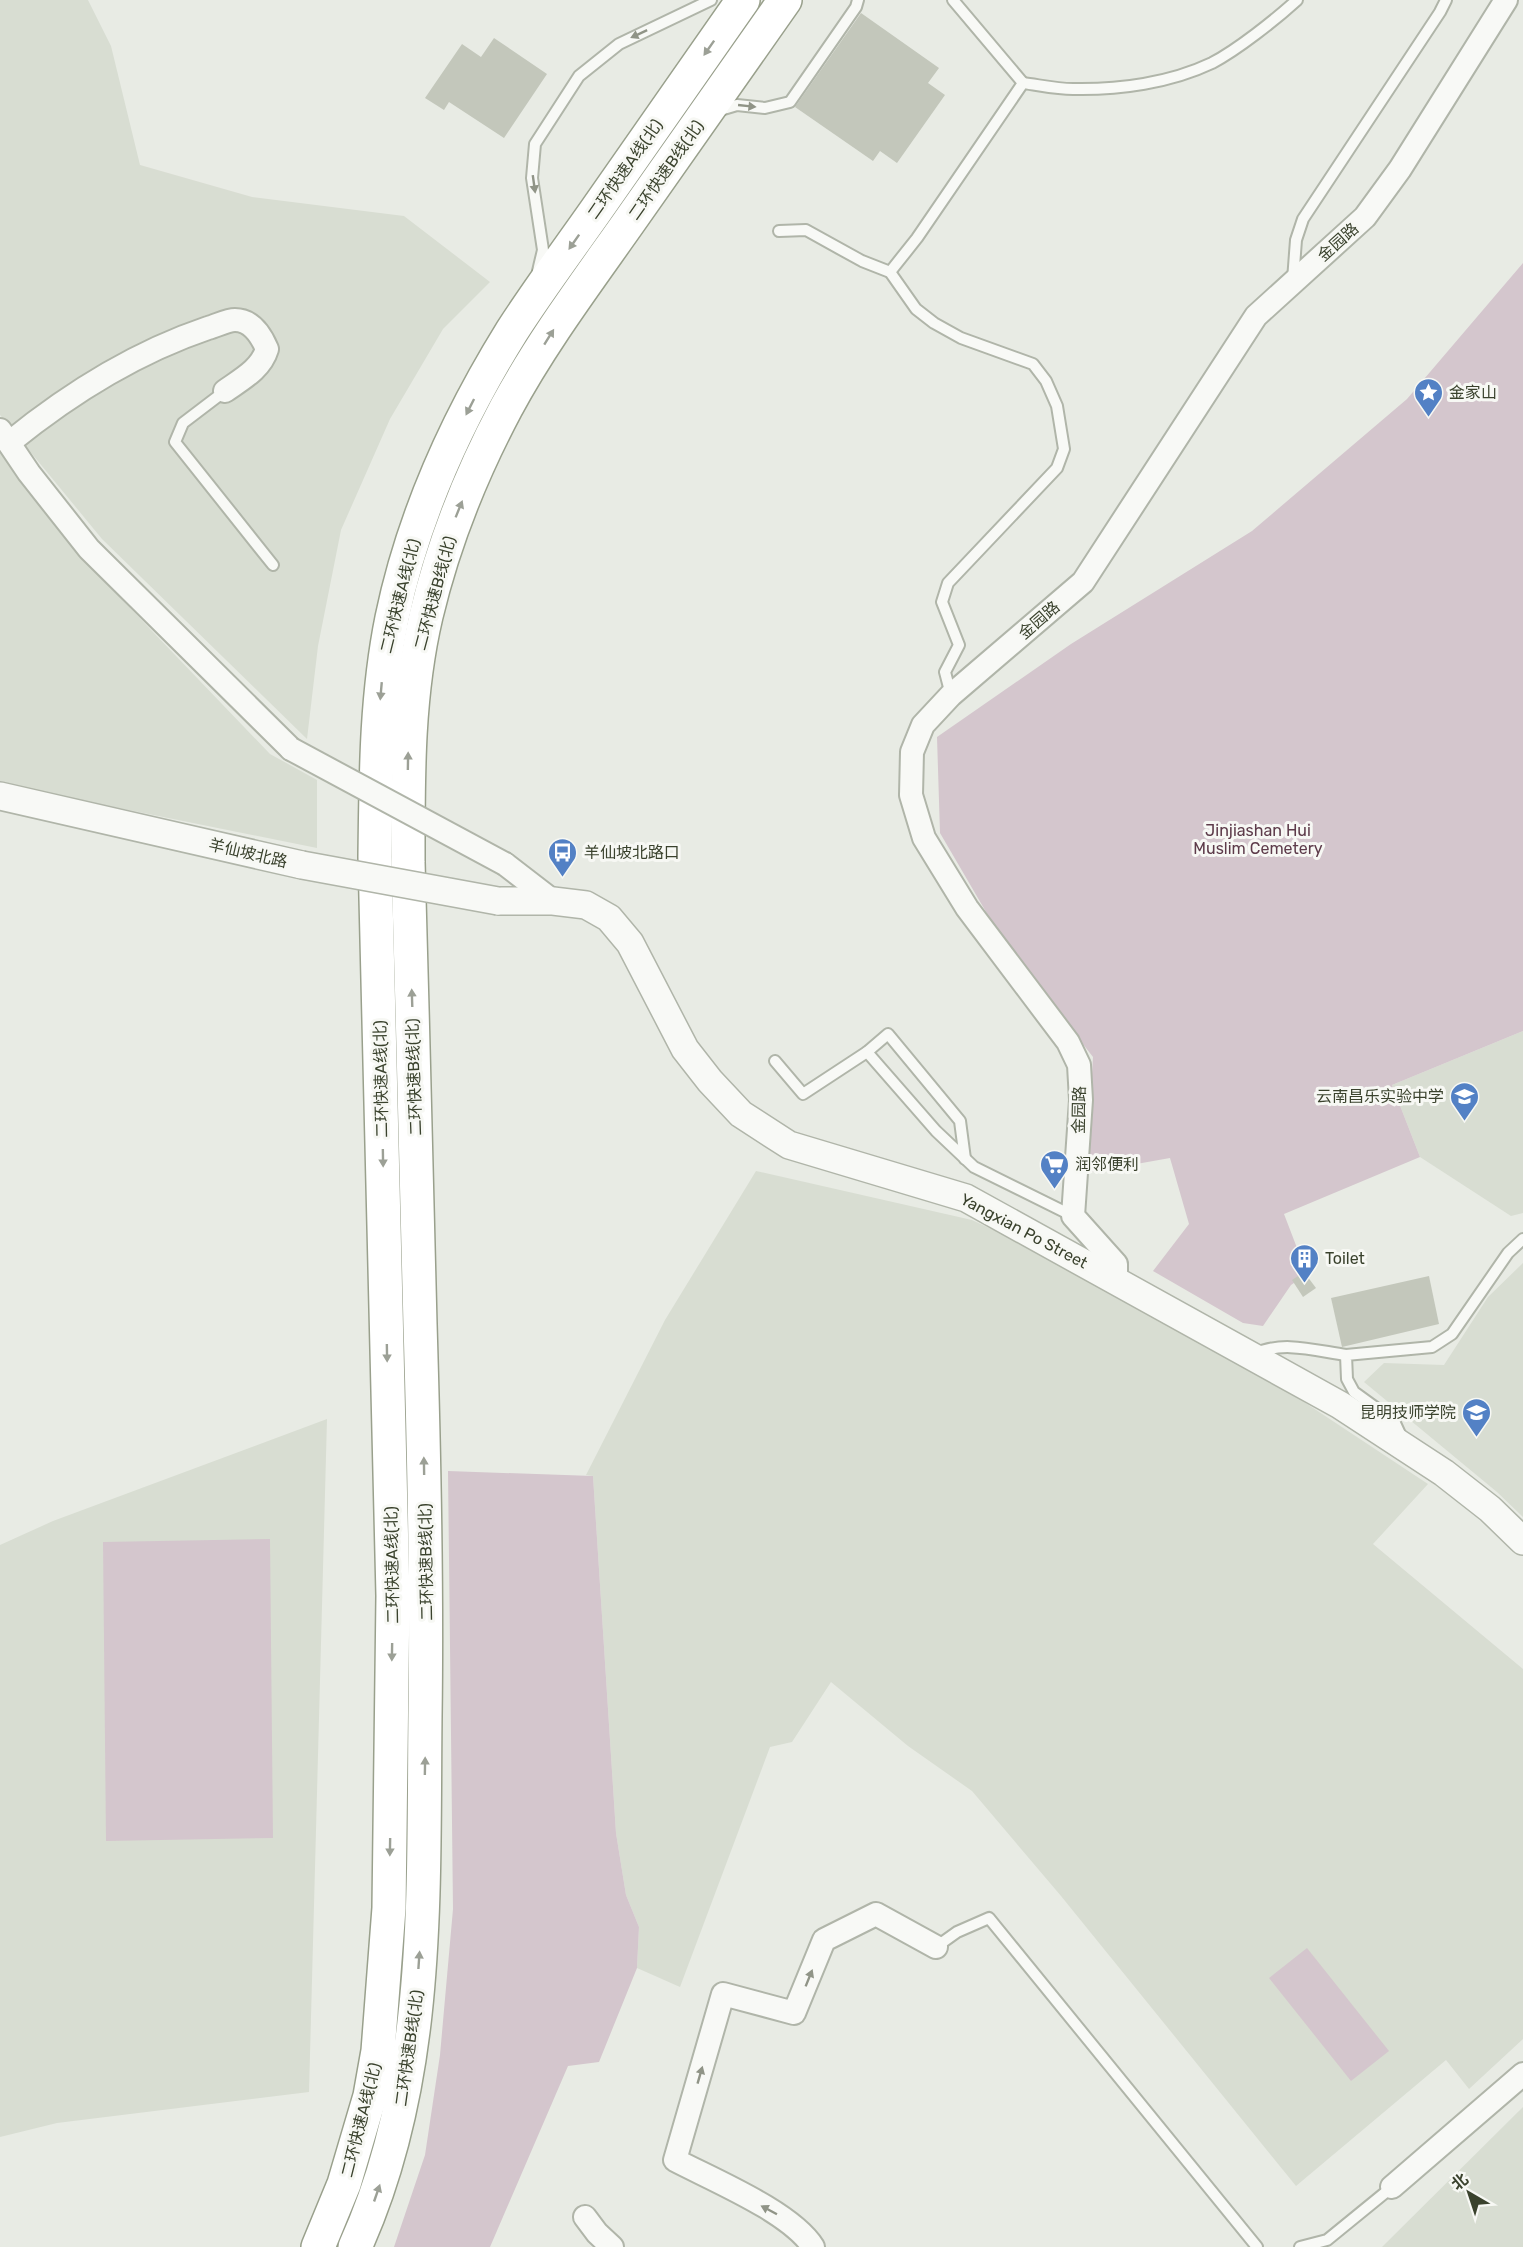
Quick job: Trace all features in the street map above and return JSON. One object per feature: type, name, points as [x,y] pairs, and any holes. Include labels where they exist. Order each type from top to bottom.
[{"type":"highway","name":"二环快速A线(北)","points":[[318,2247],[344,2184],[370,2096],[378,2051],[389,1908],[393,1596],[375,857],[376,747],[383,667],[401,581],[422,513],[467,411],[528,307],[743,0]]},
{"type":"highway","name":"二环快速B线(北)","points":[[356,2247],[376,2196],[403,2103],[413,2044],[423,1910],[427,1596],[408,862],[408,752],[417,662],[436,576],[456,517],[482,455],[507,406],[557,325],[785,0]]},
{"type":"street","name":"金园路","points":[[1073,1216],[1081,1100],[1079,1065],[1068,1042],[961,898],[924,838],[911,795],[912,752],[923,724],[951,695],[1083,582],[1256,316],[1365,217],[1400,169],[1506,0]]},
{"type":"street","points":[[225,391],[255,369],[264,359],[267,349],[257,331],[249,324],[234,320],[177,339],[111,373],[43,416],[5,436],[29,472],[89,549],[291,749],[505,864],[553,901]]},
{"type":"street","name":"羊仙坡北路","points":[[0,796],[302,865],[498,901]]},
{"type":"street","name":"Yangxian Po Street","points":[[498,901],[553,901],[586,905],[609,918],[630,943],[685,1049],[710,1081],[741,1113],[789,1145],[966,1198],[1340,1405],[1444,1473],[1490,1509],[1523,1541]]},
{"type":"street","points":[[1073,1216],[1116,1264],[1116,1281]]},
{"type":"street","points":[[813,2247],[787,2219],[675,2160],[723,1994],[794,2013],[824,1940],[876,1914],[936,1947]]},
{"type":"street","points":[[1392,2187],[1523,2074]]},
{"type":"street","points":[[585,2217],[597,2234],[612,2247]]},
{"type":"lane","points":[[528,307],[543,250],[532,178],[536,144],[579,76],[619,44],[711,0]]},
{"type":"lane","points":[[695,128],[714,112],[737,105],[765,108],[790,102],[856,7],[858,0]]},
{"type":"lane","points":[[952,0],[1023,83],[1071,89],[1130,87],[1178,75],[1212,62],[1259,30],[1297,0]]},
{"type":"lane","points":[[1292,283],[1296,240],[1303,219],[1446,0]]},
{"type":"lane","points":[[890,272],[917,238],[1023,83]]},
{"type":"lane","points":[[779,231],[807,230],[862,261],[890,272],[916,309],[934,323],[961,338],[1033,364],[1046,381],[1057,406],[1064,449],[1057,468],[948,583],[942,602],[959,645],[945,672],[951,695]]},
{"type":"lane","points":[[225,391],[183,423],[175,442],[273,565]]},
{"type":"lane","points":[[775,1061],[803,1094],[867,1052],[888,1034],[960,1121],[965,1159]]},
{"type":"lane","points":[[867,1052],[936,1131],[974,1167],[1073,1216]]},
{"type":"lane","points":[[1251,1356],[1265,1349],[1281,1347],[1346,1355],[1432,1347],[1452,1334],[1508,1253],[1523,1239]]},
{"type":"lane","points":[[1346,1355],[1347,1379],[1354,1392],[1394,1421],[1400,1434],[1396,1442]]},
{"type":"lane","points":[[936,1947],[957,1932],[989,1918],[1257,2247]]},
{"type":"lane","points":[[1300,2247],[1327,2240],[1392,2187]]},
{"type":"shaded area","points":[[0,0],[88,0],[111,46],[140,165],[252,197],[404,216],[490,282],[443,329],[390,419],[341,530],[318,646],[307,739],[102,539],[0,415]]},
{"type":"shaded area","points":[[0,448],[86,562],[270,754],[317,780],[317,848],[0,784]]},
{"type":"shaded area","name":"云南昌乐实验中学","points":[[1523,1031],[1523,1213],[1511,1216],[1420,1157],[1392,1085]]},
{"type":"shaded area","points":[[756,1171],[972,1220],[1068,1265],[1301,1400],[1428,1484],[1373,1544],[1523,1669],[1523,2039],[1469,2089],[1446,2060],[1296,2186],[1061,1896],[972,1791],[908,1746],[831,1682],[792,1742],[770,1747],[680,1987],[637,1968],[639,1927],[626,1895],[616,1833],[593,1476],[586,1475],[665,1320]]},
{"type":"shaded area","name":"昆明技师学院","points":[[1523,1263],[1523,1517],[1497,1492],[1364,1382],[1384,1363],[1444,1365],[1488,1297]]},
{"type":"shaded area","points":[[327,1419],[309,2092],[57,2123],[0,2137],[0,1545],[53,1521]]},
{"type":"shaded area","points":[[1523,2107],[1523,2247],[1382,2247]]},
{"type":"green space","name":"Jinjiashan Hui Muslim Cemetery","points":[[1523,263],[1523,1031],[1392,1085],[1420,1157],[1284,1214],[1307,1274],[1291,1285],[1263,1326],[1243,1323],[1153,1271],[1189,1224],[1170,1158],[1086,1173],[1093,1057],[1003,941],[940,833],[937,737],[1071,644],[1252,531],[1407,399]]},
{"type":"green space","points":[[448,1471],[593,1476],[616,1833],[626,1895],[639,1927],[637,1968],[599,2062],[568,2066],[490,2247],[394,2247],[425,2155],[440,2055],[453,1909]]},
{"type":"green space","points":[[270,1539],[273,1838],[106,1841],[103,1542]]},
{"type":"green space","points":[[1307,1948],[1389,2051],[1351,2081],[1269,1978]]},
{"type":"building","points":[[861,13],[939,68],[928,83],[945,95],[897,163],[880,151],[873,161],[795,107]]},
{"type":"building","points":[[494,38],[547,74],[504,138],[449,102],[444,110],[425,98],[462,44],[481,57]]},
{"type":"building","name":"Toilet","points":[[1304,1272],[1316,1288],[1303,1297],[1292,1280]]},
{"type":"building","points":[[1429,1276],[1439,1324],[1342,1347],[1331,1298]]},
{"type":"place","name":"金家山","points":[[1428,418]]},
{"type":"place","name":"羊仙坡北路口","points":[[563,878]]},
{"type":"place","name":"云南昌乐实验中学","points":[[1465,1122]]},
{"type":"place","name":"润邻便利","points":[[1054,1190]]},
{"type":"place","name":"Toilet","points":[[1304,1284]]},
{"type":"place","name":"昆明技师学院","points":[[1477,1438]]}]
